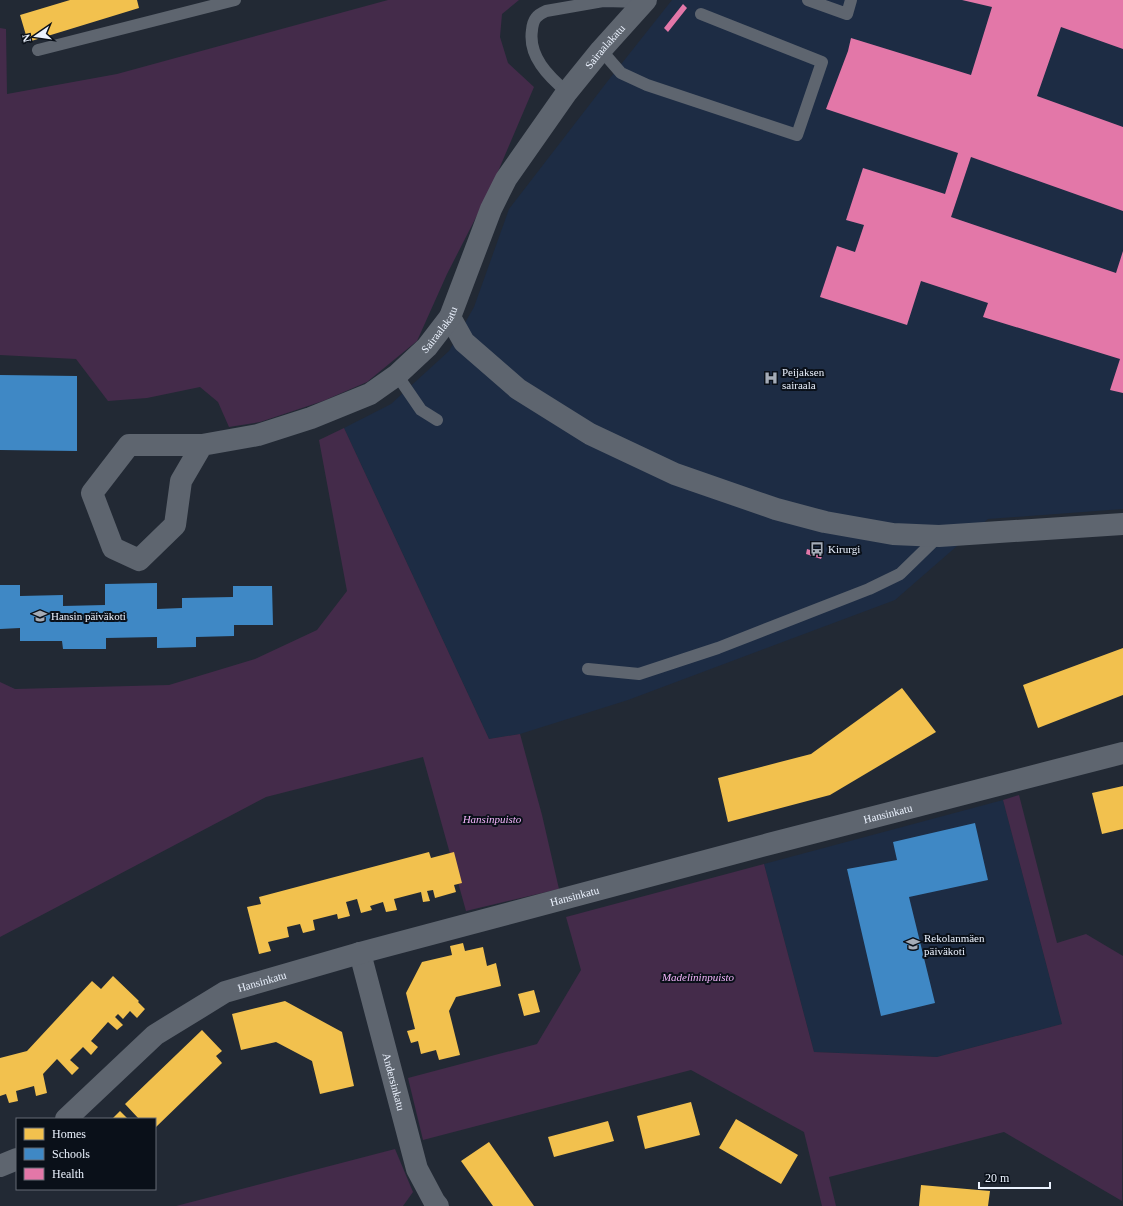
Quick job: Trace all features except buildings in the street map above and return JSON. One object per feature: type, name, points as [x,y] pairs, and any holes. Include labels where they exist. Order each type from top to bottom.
[{"type":"street","name":"Sairaalakatu","points":[[202,445],[181,481],[175,525],[139,560],[114,548],[92,493],[129,445],[202,445],[258,435],[311,418],[370,394],[397,375],[427,347],[450,317],[491,209],[506,179],[567,92],[601,50],[645,1]]},
{"type":"street","points":[[450,317],[464,342],[518,389],[590,434],[675,474],[776,509],[825,522],[893,534],[939,536],[1123,524]]},
{"type":"street","name":"Hansinkatu","points":[[67,1118],[154,1035],[225,992],[360,953],[776,842],[1123,753]]},
{"type":"street","name":"Andersinkatu","points":[[360,953],[417,1169],[438,1206]]},
{"type":"street","points":[[0,1166],[16,1159]]},
{"type":"lane","points":[[38,50],[235,0]]},
{"type":"lane","name":"Sairaalakatu","points":[[567,92],[555,82],[542,67],[535,53],[531,37],[535,18],[539,14],[546,11],[603,0],[645,1]]},
{"type":"lane","points":[[808,0],[847,14],[851,0]]},
{"type":"lane","points":[[601,50],[621,73],[647,85],[797,135],[822,62],[701,14]]},
{"type":"lane","points":[[397,375],[421,410],[437,420]]},
{"type":"lane","points":[[588,669],[639,674],[718,648],[869,589],[900,574],[939,536]]},
{"type":"shaded area","name":"Peijaksen sairaala","points":[[672,0],[1123,0],[1123,509],[988,519],[895,600],[628,700],[520,734],[489,739],[344,428],[391,404],[449,351],[474,307],[509,209]]},
{"type":"shaded area","name":"Rekolanmäen päiväkoti","points":[[1003,800],[1062,1024],[937,1057],[814,1052],[764,864]]},
{"type":"green space","points":[[388,0],[519,0],[502,14],[500,37],[508,63],[534,87],[491,188],[447,274],[417,341],[367,382],[323,401],[260,422],[229,427],[218,402],[200,387],[147,398],[108,401],[76,359],[0,355],[0,28],[6,29],[7,94],[117,74]]},
{"type":"green space","name":"Hansinpuisto","points":[[344,428],[489,739],[520,734],[542,815],[559,889],[466,911],[423,757],[266,797],[0,937],[0,682],[15,689],[169,685],[255,659],[317,630],[347,591],[319,440]]},
{"type":"green space","name":"Madelininpuisto","points":[[1019,795],[1057,943],[1086,934],[1123,956],[1122,1201],[1004,1132],[829,1177],[836,1206],[822,1206],[804,1132],[691,1070],[423,1140],[408,1078],[537,1044],[581,970],[566,917],[764,864],[814,1052],[937,1057],[1062,1024],[1003,800]]},
{"type":"green space","points":[[395,1149],[413,1192],[403,1206],[176,1206]]},
{"type":"place","name":"Peijaksen sairaala","points":[[771,378]]},
{"type":"place","name":"Kirurgi","points":[[817,549]]},
{"type":"place","name":"Hansin päiväkoti","points":[[40,616]]},
{"type":"place","name":"Rekolanmäen päiväkoti","points":[[913,944]]}]
